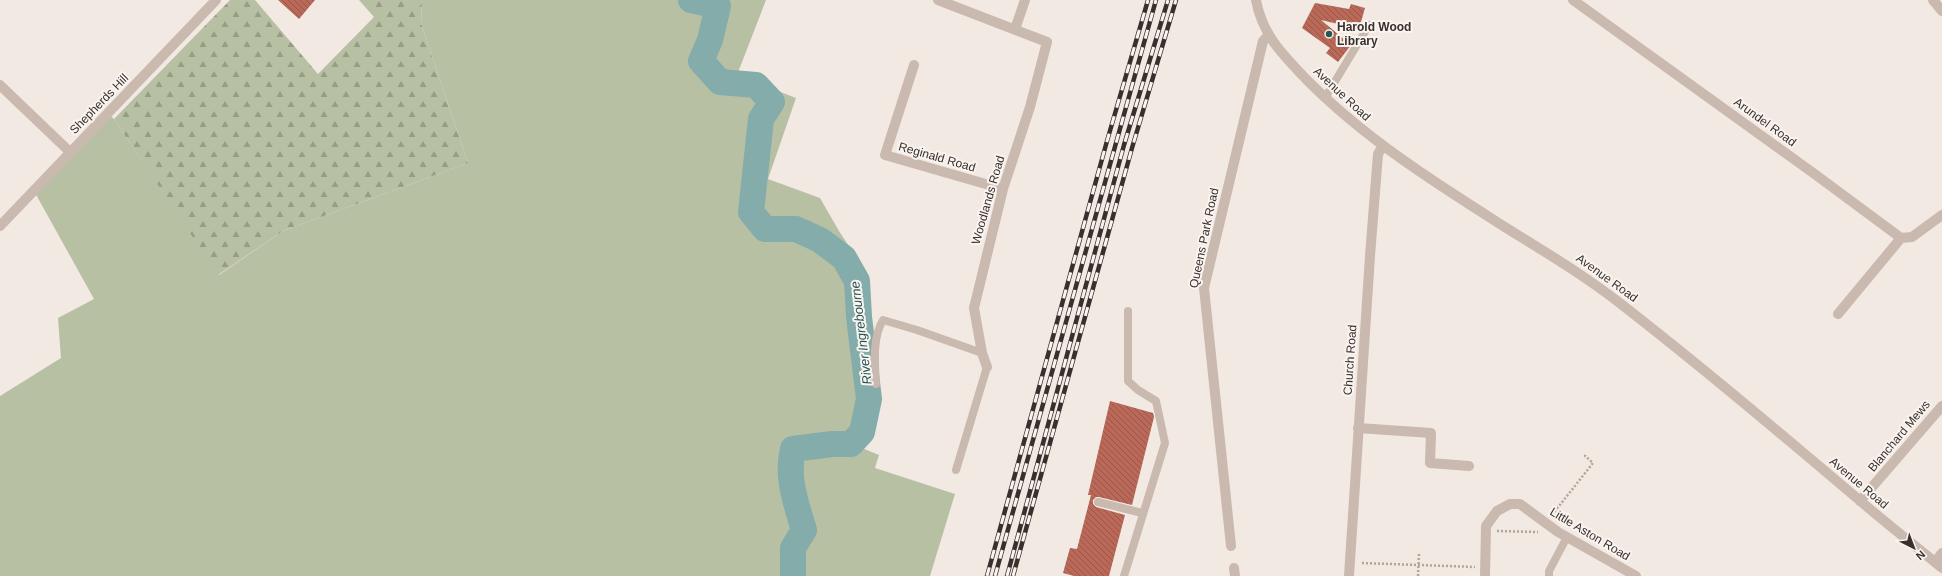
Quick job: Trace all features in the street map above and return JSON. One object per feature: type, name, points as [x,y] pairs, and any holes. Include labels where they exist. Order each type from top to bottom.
[{"type":"street","name":"Shepherds Hill","points":[[0,226],[216,0]]},
{"type":"street","points":[[938,0],[1015,29],[1025,0]]},
{"type":"street","name":"Avenue Road","points":[[1256,0],[1259,14],[1268,36],[1295,68],[1358,128],[1474,208],[1577,271],[1620,303],[1737,397],[1860,502],[1938,565]]},
{"type":"street","name":"Arundel Road","points":[[1573,0],[1901,238]]},
{"type":"street","points":[[1933,0],[1942,11]]},
{"type":"street","name":"Woodlands Road","points":[[988,367],[982,353],[974,308],[1003,189],[1030,107],[1047,42],[1015,29]]},
{"type":"street","name":"Queens Park Road","points":[[1231,546],[1204,288],[1262,45],[1268,36]]},
{"type":"street","name":"Reginald Road","points":[[914,65],[885,155],[1003,189]]},
{"type":"street","points":[[0,85],[71,152]]},
{"type":"street","name":"Church Road","points":[[1349,576],[1378,154],[1383,146]]},
{"type":"street","points":[[1838,314],[1901,238],[1912,237],[1942,215]]},
{"type":"street","name":"Blanchard Mews","points":[[1860,502],[1942,406]]},
{"type":"street","points":[[1358,428],[1431,433],[1430,463],[1469,466]]},
{"type":"street","name":"Little Aston Road","points":[[1486,531],[1486,526],[1497,511],[1510,504],[1520,504],[1563,535],[1636,576]]},
{"type":"street","points":[[1485,572],[1486,531]]},
{"type":"street","points":[[1938,565],[1942,553]]},
{"type":"lane","points":[[1325,98],[1369,24]]},
{"type":"lane","points":[[1124,576],[1142,513],[1165,442],[1156,401],[1138,390],[1128,381],[1128,311]]},
{"type":"lane","points":[[876,384],[875,359],[878,328],[883,320],[917,330],[982,353]]},
{"type":"lane","points":[[956,470],[988,367]]},
{"type":"lane","points":[[1098,502],[1142,513]]},
{"type":"lane","points":[[1549,576],[1549,571],[1563,535]]},
{"type":"path","points":[[1546,523],[1593,463],[1583,454]]},
{"type":"path","points":[[1486,531],[1563,535]]},
{"type":"path","points":[[1418,576],[1419,553]]},
{"type":"path","points":[[1361,563],[1418,565],[1485,572]]},
{"type":"green space","points":[[230,0],[255,0],[318,74],[374,17],[359,0],[422,0],[421,23],[468,163],[283,231],[218,275],[114,119]]},
{"type":"green space","points":[[422,0],[766,0],[737,75],[796,98],[768,179],[820,198],[839,231],[869,277],[874,407],[870,431],[862,448],[879,455],[875,468],[955,494],[930,576],[0,576],[0,396],[61,358],[58,318],[94,299],[34,191],[108,114],[114,119],[219,275],[283,231],[468,163],[421,23]]},
{"type":"building","points":[[278,0],[315,0],[299,19]]},
{"type":"building","name":"Harold Wood Library","points":[[1315,3],[1349,9],[1351,4],[1365,8],[1359,29],[1321,20],[1351,45],[1338,62],[1326,53],[1330,48],[1302,28]]},
{"type":"building","points":[[1110,401],[1153,413],[1154,417],[1132,505],[1099,497],[1096,497],[1093,500],[1093,504],[1096,507],[1125,515],[1109,576],[1074,576],[1063,573],[1070,548],[1077,549],[1091,495],[1088,495]]},
{"type":"waterway","name":"River Ingrebourne","points":[[691,0],[718,6],[710,40],[701,61],[720,82],[756,85],[772,102],[761,119],[751,212],[765,229],[796,229],[820,240],[844,258],[857,281],[859,317],[869,399],[862,432],[851,444],[832,444],[793,449],[791,459],[791,480],[804,530],[793,548],[793,576]]},
{"type":"railway","points":[[987,576],[1107,141],[1148,0]]},
{"type":"railway","points":[[995,576],[1156,0]]},
{"type":"railway","points":[[1007,576],[1124,145],[1168,0]]},
{"type":"railway","points":[[1013,576],[1132,148],[1176,0]]},
{"type":"place","name":"Harold Wood Library","points":[[1329,34]]}]
